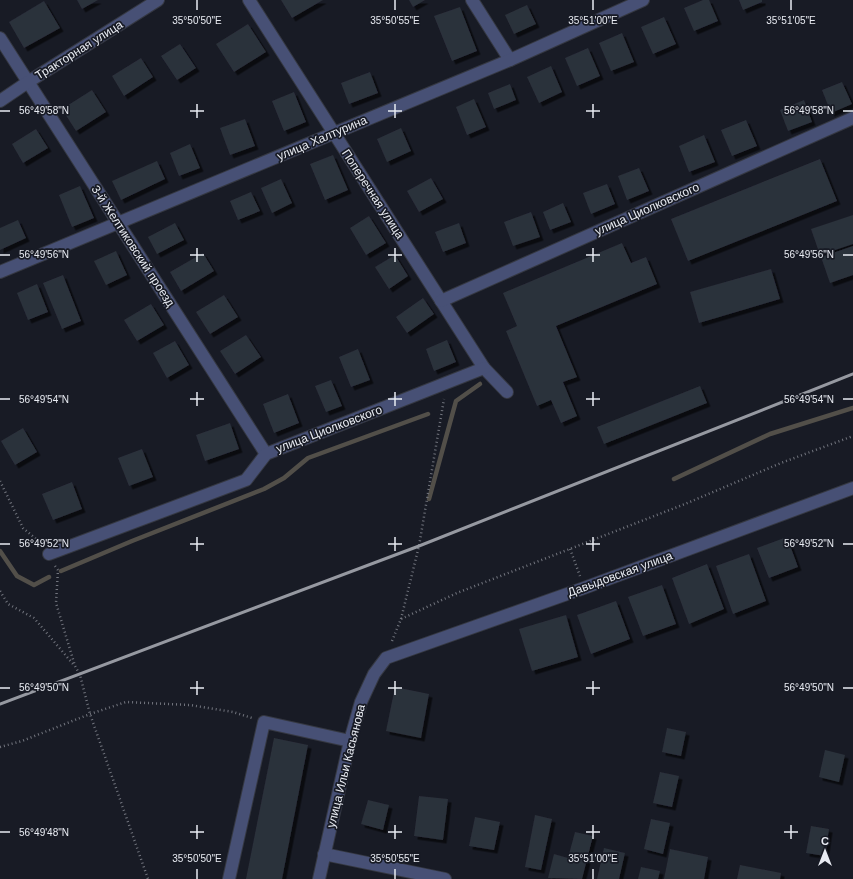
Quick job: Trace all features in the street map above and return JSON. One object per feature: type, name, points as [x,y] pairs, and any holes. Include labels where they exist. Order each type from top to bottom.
[{"type":"street","name":"Тракторная улица","points":[[0,101],[158,0]]},
{"type":"street","name":"Поперечная улица","points":[[249,0],[484,368],[507,392]]},
{"type":"street","points":[[472,0],[510,60]]},
{"type":"street","name":"улица Халтурина","points":[[0,272],[119,224],[510,60],[643,0]]},
{"type":"street","name":"3-й Желтиковский проезд","points":[[0,38],[266,454]]},
{"type":"street","name":"улица Циолковского","points":[[441,301],[853,118]]},
{"type":"street","name":"улица Циолковского","points":[[49,554],[246,480],[266,454],[484,368]]},
{"type":"street","name":"Давыдовская улица","points":[[386,658],[584,588],[853,488]]},
{"type":"street","name":"улица Ильи Касьянова","points":[[319,879],[360,702],[374,674],[386,658]]},
{"type":"street","points":[[229,879],[264,722],[350,741]]},
{"type":"street","points":[[324,854],[445,879]]},
{"type":"path","points":[[386,658],[401,620],[420,546],[444,398]]},
{"type":"path","points":[[401,620],[457,594],[685,504],[781,463],[853,436]]},
{"type":"path","points":[[0,481],[23,528],[46,548],[58,570],[56,603],[75,666]]},
{"type":"path","points":[[570,549],[584,588]]},
{"type":"path","points":[[0,591],[8,604],[34,618],[75,666],[80,675],[90,714],[148,879]]},
{"type":"path","points":[[0,747],[22,741],[90,714],[126,702],[190,706],[233,712],[264,722]]},
{"type":"building","points":[[77,0],[98,0],[82,9]]},
{"type":"building","points":[[281,0],[323,0],[292,18]]},
{"type":"building","points":[[409,0],[425,0],[413,7]]},
{"type":"building","points":[[703,0],[709,0],[718,21],[694,31],[684,8]]},
{"type":"building","points":[[739,0],[762,0],[762,2],[743,10]]},
{"type":"building","points":[[44,1],[60,28],[24,48],[9,22]]},
{"type":"building","points":[[527,5],[536,24],[514,34],[505,15]]},
{"type":"building","points":[[460,7],[477,51],[452,61],[434,16]]},
{"type":"building","points":[[664,17],[676,44],[653,54],[641,27]]},
{"type":"building","points":[[248,24],[266,52],[234,72],[216,44]]},
{"type":"building","points":[[622,33],[634,62],[611,71],[599,43]]},
{"type":"building","points":[[180,44],[196,68],[177,80],[161,56]]},
{"type":"building","points":[[588,48],[600,76],[577,86],[565,58]]},
{"type":"building","points":[[141,58],[153,77],[124,96],[112,76]]},
{"type":"building","points":[[551,66],[562,92],[539,103],[527,77]]},
{"type":"building","points":[[370,72],[378,93],[349,104],[341,83]]},
{"type":"building","points":[[842,82],[852,104],[831,113],[822,90]]},
{"type":"building","points":[[510,84],[516,100],[494,109],[488,93]]},
{"type":"building","points":[[92,90],[106,112],[76,131],[62,109]]},
{"type":"building","points":[[294,92],[306,122],[284,131],[272,101]]},
{"type":"building","points":[[474,99],[486,127],[467,135],[456,107]]},
{"type":"building","points":[[804,100],[812,122],[788,131],[780,110]]},
{"type":"building","points":[[245,119],[255,146],[230,155],[220,128]]},
{"type":"building","points":[[746,120],[757,146],[732,156],[721,130]]},
{"type":"building","points":[[401,128],[411,151],[387,162],[377,139]]},
{"type":"building","points":[[36,129],[48,148],[23,163],[12,144]]},
{"type":"building","points":[[704,135],[715,162],[689,172],[679,146]]},
{"type":"building","points":[[190,144],[200,168],[179,176],[170,153]]},
{"type":"building","points":[[333,155],[348,190],[325,200],[310,164]]},
{"type":"building","points":[[820,159],[837,201],[688,261],[671,219]]},
{"type":"building","points":[[157,161],[165,179],[121,200],[112,181]]},
{"type":"building","points":[[639,168],[649,191],[627,200],[618,176]]},
{"type":"building","points":[[431,178],[443,199],[419,212],[407,191]]},
{"type":"building","points":[[281,179],[292,203],[272,213],[261,188]]},
{"type":"building","points":[[607,184],[615,204],[591,214],[583,193]]},
{"type":"building","points":[[80,186],[94,218],[72,227],[59,195]]},
{"type":"building","points":[[251,192],[260,211],[238,220],[230,201]]},
{"type":"building","points":[[563,203],[571,222],[550,230],[543,212]]},
{"type":"building","points":[[531,212],[540,237],[513,246],[504,222]]},
{"type":"building","points":[[853,215],[853,244],[820,255],[811,229]]},
{"type":"building","points":[[369,216],[386,243],[366,255],[350,228]]},
{"type":"building","points":[[18,220],[26,238],[0,250],[0,228]]},
{"type":"building","points":[[175,223],[184,240],[157,254],[148,237]]},
{"type":"building","points":[[459,223],[466,243],[443,252],[435,232]]},
{"type":"building","points":[[622,243],[631,263],[646,257],[657,284],[556,326],[577,377],[563,382],[577,416],[561,423],[551,400],[537,406],[506,331],[517,326],[503,293]]},
{"type":"building","points":[[853,246],[853,275],[830,283],[821,257]]},
{"type":"building","points":[[116,251],[127,275],[106,285],[94,261]]},
{"type":"building","points":[[203,253],[214,271],[181,291],[170,272]]},
{"type":"building","points":[[395,255],[408,276],[389,289],[375,267]]},
{"type":"building","points":[[771,269],[780,299],[699,323],[690,292]]},
{"type":"building","points":[[63,275],[81,321],[62,329],[43,283]]},
{"type":"building","points":[[37,284],[48,312],[28,320],[17,293]]},
{"type":"building","points":[[224,295],[238,317],[210,334],[196,312]]},
{"type":"building","points":[[423,298],[434,314],[407,333],[396,317]]},
{"type":"building","points":[[151,304],[164,325],[137,341],[124,320]]},
{"type":"building","points":[[246,335],[261,357],[235,374],[220,351]]},
{"type":"building","points":[[447,340],[456,362],[434,371],[426,349]]},
{"type":"building","points":[[175,341],[189,365],[167,378],[153,353]]},
{"type":"building","points":[[358,349],[370,380],[351,387],[339,357]]},
{"type":"building","points":[[331,380],[342,406],[326,412],[315,386]]},
{"type":"building","points":[[700,386],[707,403],[604,444],[597,427]]},
{"type":"building","points":[[288,394],[299,423],[274,433],[263,404]]},
{"type":"building","points":[[230,423],[239,449],[205,461],[196,435]]},
{"type":"building","points":[[23,428],[37,452],[15,465],[1,441]]},
{"type":"building","points":[[142,449],[153,477],[129,486],[118,458]]},
{"type":"building","points":[[72,482],[82,509],[53,520],[42,494]]},
{"type":"building","points":[[787,537],[798,567],[769,578],[757,548]]},
{"type":"building","points":[[749,554],[766,601],[733,614],[716,566]]},
{"type":"building","points":[[707,564],[724,609],[689,624],[672,578]]},
{"type":"building","points":[[662,585],[676,624],[643,636],[628,597]]},
{"type":"building","points":[[616,601],[630,639],[591,654],[577,615]]},
{"type":"building","points":[[566,615],[578,657],[532,671],[519,629]]},
{"type":"building","points":[[395,687],[429,694],[421,738],[386,731]]},
{"type":"building","points":[[667,728],[686,732],[681,756],[662,752]]},
{"type":"building","points":[[274,738],[308,745],[282,879],[246,879]]},
{"type":"building","points":[[825,750],[845,755],[839,782],[819,777]]},
{"type":"building","points":[[660,772],[679,776],[672,807],[653,803]]},
{"type":"building","points":[[419,796],[448,799],[443,840],[414,836]]},
{"type":"building","points":[[368,800],[389,805],[383,830],[361,824]]},
{"type":"building","points":[[535,815],[552,819],[541,870],[525,867]]},
{"type":"building","points":[[475,817],[500,822],[494,850],[469,846]]},
{"type":"building","points":[[651,819],[670,823],[663,854],[644,849]]},
{"type":"building","points":[[811,826],[829,829],[825,856],[806,853]]},
{"type":"building","points":[[575,832],[593,836],[582,879],[548,878],[554,854],[568,858]]},
{"type":"building","points":[[604,848],[625,853],[619,879],[597,879]]},
{"type":"building","points":[[670,849],[708,857],[704,879],[664,879]]},
{"type":"building","points":[[740,865],[781,873],[780,879],[737,879]]},
{"type":"building","points":[[641,867],[660,871],[658,879],[638,879]]},
{"type":"waterway","points":[[429,499],[456,401],[480,384]]},
{"type":"waterway","points":[[674,479],[770,434],[853,408]]},
{"type":"waterway","points":[[61,571],[132,541],[264,489],[284,478],[308,458],[428,414]]},
{"type":"waterway","points":[[0,551],[17,576],[34,585],[49,577]]},
{"type":"railway","points":[[0,704],[419,546],[853,374]]}]
